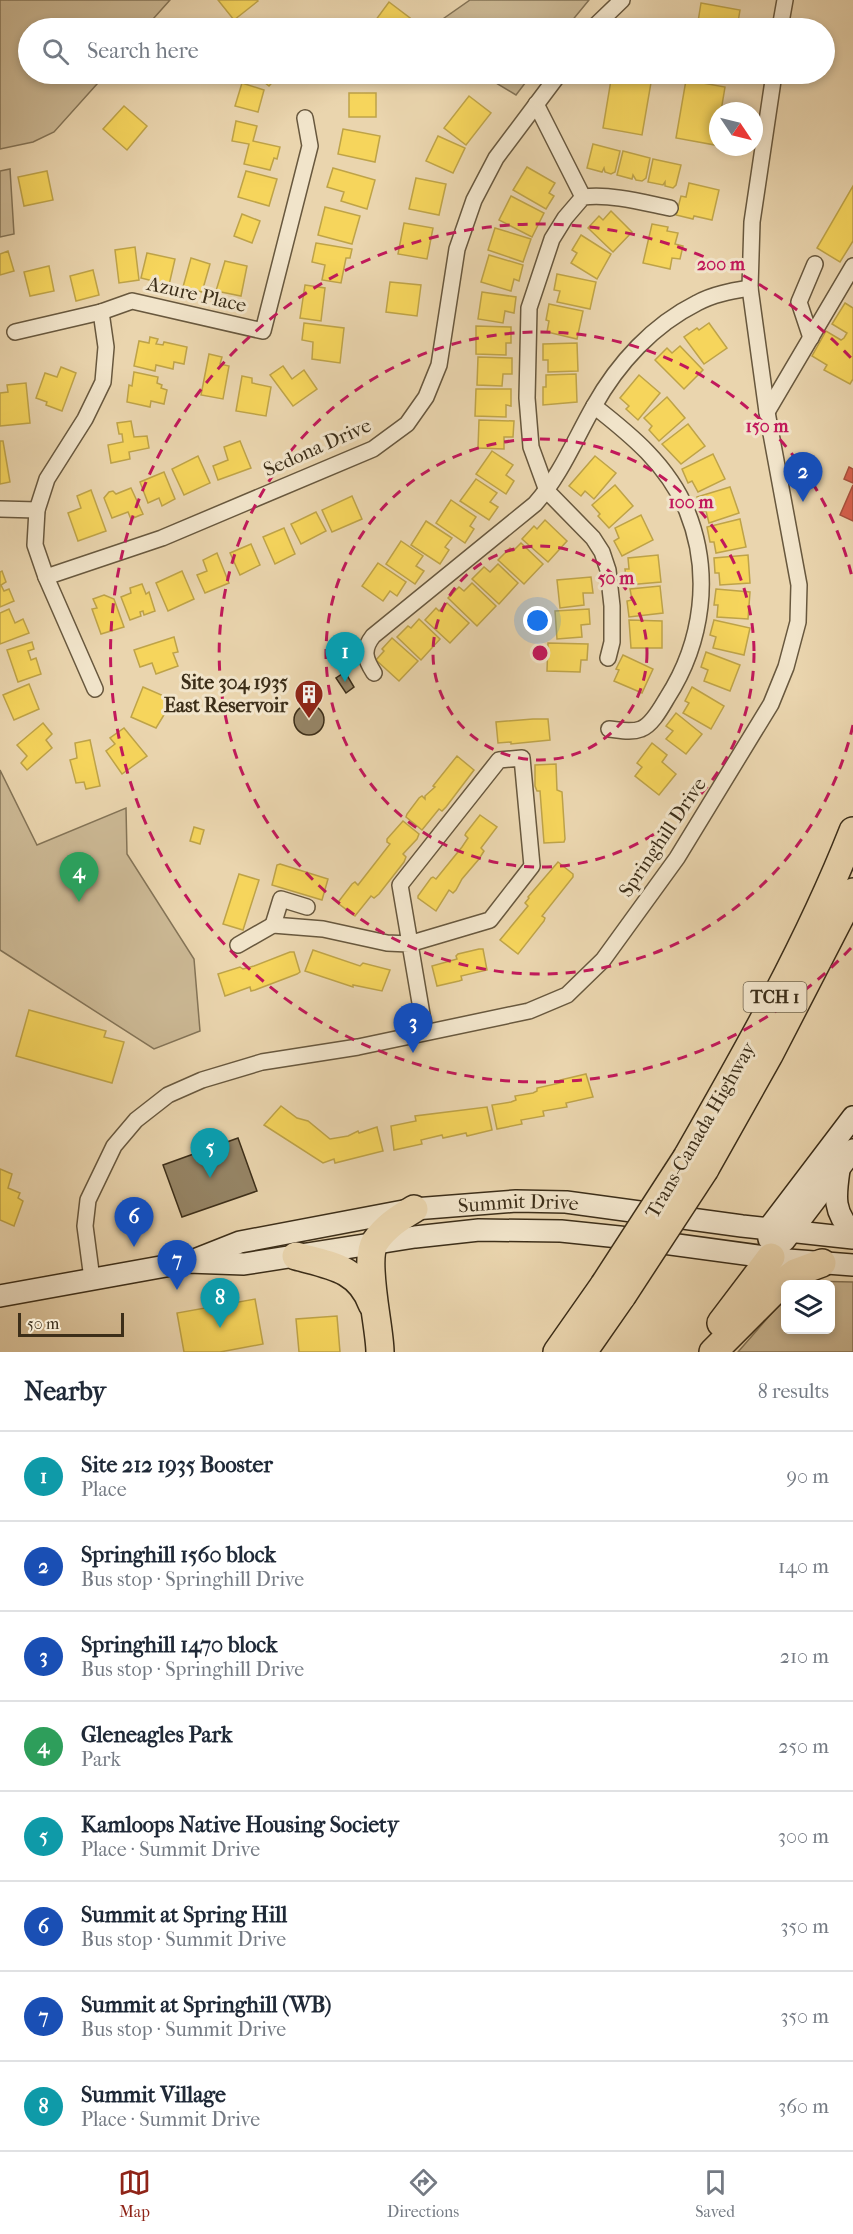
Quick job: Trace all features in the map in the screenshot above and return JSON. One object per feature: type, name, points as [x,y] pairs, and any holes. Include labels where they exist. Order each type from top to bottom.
[{"type":"highway","name":"Trans-Canada Highway","points":[[696,1163],[801,946],[853,831]]},
{"type":"highway","name":"Trans-Canada Highway","points":[[583,1352],[613,1291],[769,1055],[853,892]]},
{"type":"highway","points":[[380,1352],[371,1263],[374,1244],[390,1224],[414,1209]]},
{"type":"highway","points":[[296,1256],[329,1264],[352,1274],[369,1294],[375,1314]]},
{"type":"highway","points":[[698,1352],[771,1257]]},
{"type":"highway","points":[[713,1352],[783,1282],[795,1273],[822,1263]]},
{"type":"highway","name":"Trans-Canada Highway","points":[[557,1352],[613,1291]]},
{"type":"main road","points":[[771,1257],[768,1229],[853,1117]]},
{"type":"main road","points":[[771,1257],[853,1150]]},
{"type":"main road","points":[[839,1169],[836,1195],[838,1212],[853,1235]]},
{"type":"main road","name":"Summit Drive","points":[[0,1296],[188,1262],[240,1242],[414,1209],[516,1201],[566,1202],[791,1232],[853,1235]]},
{"type":"main road","name":"Summit Drive","points":[[188,1262],[244,1264],[479,1230],[561,1231],[853,1265]]},
{"type":"street","points":[[603,18],[622,0]]},
{"type":"street","points":[[781,18],[784,0]]},
{"type":"street","name":"Sedona Drive","points":[[46,578],[162,538],[374,449],[406,424],[426,397],[440,365],[458,249],[474,200],[496,158],[551,84]]},
{"type":"street","name":"Springhill Drive","points":[[92,1279],[85,1226],[88,1200],[114,1146],[136,1120],[151,1107],[168,1095],[202,1080],[262,1062],[358,1047],[529,1011],[567,994],[603,960],[677,858],[771,704],[786,667],[798,622],[799,585],[767,412],[750,288],[752,222],[773,84]]},
{"type":"street","points":[[536,104],[584,197]]},
{"type":"street","name":"Azure Place","points":[[15,332],[101,312],[132,301],[263,331],[310,146],[304,118]]},
{"type":"street","points":[[608,658],[612,642],[612,606],[608,570],[602,552],[594,538],[547,491],[531,447],[527,398],[529,308],[552,239],[565,218],[584,197],[624,198],[670,208]]},
{"type":"street","points":[[811,338],[799,302],[815,264]]},
{"type":"street","points":[[767,412],[853,266]]},
{"type":"street","points":[[374,673],[365,659],[365,651],[373,636],[535,504],[547,491],[613,375],[641,344],[670,319],[698,302],[724,293],[750,288]]},
{"type":"street","points":[[95,689],[46,578],[35,545],[37,510],[47,479],[85,419],[103,382],[106,347],[101,312]]},
{"type":"street","points":[[594,406],[629,433],[653,457],[673,484],[687,510],[695,537],[701,585],[698,625],[690,654],[675,686],[643,729],[633,731],[609,729]]},
{"type":"street","points":[[0,508],[37,510]]},
{"type":"street","points":[[238,945],[273,925],[323,929],[387,944],[409,944],[490,920],[532,866],[522,758],[499,760],[400,885],[409,944],[425,1032]]},
{"type":"street","points":[[273,925],[280,899],[307,907]]},
{"type":"shaded area","points":[[0,0],[170,0],[154,18],[18,18],[18,84],[97,84],[54,132],[33,142],[0,149]]},
{"type":"shaded area","points":[[470,0],[589,0],[574,18],[444,18]]},
{"type":"shaded area","points":[[498,84],[524,84],[516,95]]},
{"type":"shaded area","points":[[10,169],[14,234],[0,237],[0,171]]},
{"type":"shaded area","points":[[0,770],[37,845],[126,808],[127,854],[194,959],[200,1031],[154,1049],[0,950]]},
{"type":"shaded area","points":[[835,1282],[853,1282],[853,1352],[738,1352],[781,1303],[781,1334],[835,1334]]},
{"type":"building: Homes","points":[[218,0],[258,1],[237,18],[232,18]]},
{"type":"building: Homes","points":[[389,2],[410,18],[377,18]]},
{"type":"building: Homes","points":[[701,3],[740,10],[739,18],[699,18]]},
{"type":"building: Homes","points":[[242,84],[264,90],[258,112],[235,106]]},
{"type":"building: Homes","points":[[610,84],[651,84],[642,135],[603,128]]},
{"type":"building: Homes","points":[[685,84],[725,87],[722,102],[709,102],[709,144],[676,138]]},
{"type":"building: Homes","points":[[349,93],[376,93],[376,117],[349,117]]},
{"type":"building: Homes","points":[[469,96],[491,113],[466,145],[444,128]]},
{"type":"building: Homes","points":[[124,106],[147,126],[127,150],[103,129]]},
{"type":"building: Homes","points":[[236,121],[257,126],[253,141],[280,147],[277,159],[274,158],[270,170],[244,164],[249,144],[232,141]]},
{"type":"building: Homes","points":[[343,129],[380,136],[375,162],[338,154]]},
{"type":"building: Homes","points":[[438,136],[465,148],[453,173],[426,161]]},
{"type":"building: Homes","points":[[593,144],[620,151],[615,172],[611,174],[605,172],[604,168],[602,172],[587,168]]},
{"type":"building: Homes","points":[[623,151],[650,158],[646,178],[642,181],[636,180],[633,175],[632,179],[617,175]]},
{"type":"building: Homes","points":[[653,159],[681,165],[676,185],[673,188],[665,186],[665,182],[663,185],[648,182]]},
{"type":"building: Homes","points":[[527,167],[555,183],[549,193],[554,196],[546,209],[513,190]]},
{"type":"building: Homes","points":[[333,168],[375,180],[367,209],[341,201],[344,192],[327,187]]},
{"type":"building: Homes","points":[[47,171],[53,200],[24,206],[18,177]]},
{"type":"building: Homes","points":[[246,171],[277,179],[269,206],[238,197]]},
{"type":"building: Homes","points":[[416,178],[446,184],[439,215],[409,209]]},
{"type":"building: Homes","points":[[689,183],[719,190],[712,220],[676,215],[681,196],[686,197]]},
{"type":"building: Homes","points":[[853,186],[853,241],[840,262],[817,248]]},
{"type":"building: Homes","points":[[511,196],[544,213],[532,237],[499,220]]},
{"type":"building: Homes","points":[[325,207],[360,216],[352,244],[318,235]]},
{"type":"building: Homes","points":[[611,211],[632,232],[613,252],[588,228],[599,216],[603,220]]},
{"type":"building: Homes","points":[[242,214],[260,221],[252,243],[234,236]]},
{"type":"building: Homes","points":[[404,223],[433,228],[427,259],[398,254]]},
{"type":"building: Homes","points":[[652,224],[668,227],[667,231],[678,233],[675,244],[683,246],[680,259],[672,258],[670,269],[643,263]]},
{"type":"building: Homes","points":[[495,228],[531,239],[523,262],[488,250]]},
{"type":"building: Homes","points":[[581,235],[611,254],[597,279],[571,263],[577,253],[572,250]]},
{"type":"building: Homes","points":[[316,243],[352,249],[350,258],[346,258],[341,283],[322,280],[325,265],[312,262]]},
{"type":"building: Homes","points":[[135,247],[139,280],[119,283],[115,250]]},
{"type":"building: Homes","points":[[8,251],[14,271],[0,275],[0,254]]},
{"type":"building: Homes","points":[[147,253],[175,259],[169,285],[141,278]]},
{"type":"building: Homes","points":[[489,255],[523,265],[519,281],[514,279],[511,291],[481,282]]},
{"type":"building: Homes","points":[[191,258],[210,264],[202,292],[183,287]]},
{"type":"building: Homes","points":[[225,261],[247,266],[241,296],[216,291]]},
{"type":"building: Homes","points":[[49,266],[54,291],[30,296],[24,272]]},
{"type":"building: Homes","points":[[93,270],[99,295],[76,301],[70,276]]},
{"type":"building: Homes","points":[[557,274],[596,282],[590,309],[557,302],[560,291],[554,290]]},
{"type":"building: Homes","points":[[390,282],[421,285],[417,316],[386,312]]},
{"type":"building: Homes","points":[[305,285],[325,288],[321,321],[300,318]]},
{"type":"building: Homes","points":[[482,292],[516,297],[514,313],[505,311],[503,323],[478,319]]},
{"type":"building: Homes","points":[[845,303],[853,308],[853,379],[850,384],[824,370],[827,365],[812,356],[826,331],[841,340],[844,338],[847,333],[832,324]]},
{"type":"building: Homes","points":[[549,304],[583,311],[577,339],[547,332],[549,321],[546,320]]},
{"type":"building: Homes","points":[[304,323],[344,328],[340,363],[312,359],[313,342],[302,340]]},
{"type":"building: Homes","points":[[709,323],[727,348],[704,364],[684,337]]},
{"type":"building: Homes","points":[[476,326],[511,327],[511,343],[506,343],[506,355],[476,354]]},
{"type":"building: Homes","points":[[150,337],[158,339],[156,344],[163,345],[164,342],[187,347],[184,364],[174,362],[173,369],[156,365],[155,371],[134,366],[139,341],[149,343]]},
{"type":"building: Homes","points":[[577,343],[578,371],[548,372],[548,360],[543,360],[543,344]]},
{"type":"building: Homes","points":[[680,346],[703,370],[684,389],[655,360],[667,348],[672,353]]},
{"type":"building: Homes","points":[[209,354],[222,357],[220,364],[229,366],[223,399],[201,395]]},
{"type":"building: Homes","points":[[478,357],[512,358],[512,374],[503,374],[502,386],[477,385]]},
{"type":"building: Homes","points":[[283,366],[292,379],[304,370],[317,389],[293,406],[270,375]]},
{"type":"building: Homes","points":[[61,367],[76,373],[62,411],[36,398],[45,373],[57,377]]},
{"type":"building: Homes","points":[[134,372],[158,377],[157,383],[162,385],[161,388],[167,390],[164,404],[151,401],[150,407],[127,402],[129,385],[132,386]]},
{"type":"building: Homes","points":[[576,374],[577,402],[543,405],[546,375]]},
{"type":"building: Homes","points":[[639,375],[660,393],[638,420],[626,409],[629,406],[620,398]]},
{"type":"building: Homes","points":[[242,376],[252,378],[252,383],[271,387],[266,416],[236,411]]},
{"type":"building: Homes","points":[[26,383],[30,423],[0,426],[0,393],[8,392],[7,385]]},
{"type":"building: Homes","points":[[476,389],[511,389],[511,406],[506,405],[506,417],[475,416]]},
{"type":"building: Homes","points":[[667,397],[685,418],[659,441],[649,430],[652,426],[644,418]]},
{"type":"building: Homes","points":[[479,420],[514,421],[513,437],[504,437],[504,449],[478,448]]},
{"type":"building: Homes","points":[[131,421],[134,437],[147,436],[149,448],[129,452],[130,459],[111,463],[108,445],[123,442],[117,423]]},
{"type":"building: Homes","points":[[688,424],[705,446],[681,464],[662,444]]},
{"type":"building: Homes","points":[[0,441],[3,441],[10,482],[0,484]]},
{"type":"building: Homes","points":[[240,441],[251,468],[218,480],[213,466],[228,460],[224,447]]},
{"type":"building: Homes","points":[[492,451],[513,465],[506,475],[514,481],[506,494],[476,474]]},
{"type":"building: Homes","points":[[713,454],[725,479],[698,492],[692,481],[688,483],[682,469]]},
{"type":"building: Homes","points":[[198,456],[210,483],[184,495],[172,469]]},
{"type":"building: Homes","points":[[595,456],[616,473],[594,499],[585,491],[581,496],[569,486]]},
{"type":"building: Homes","points":[[164,472],[175,499],[162,506],[159,498],[148,503],[140,482]]},
{"type":"building: Homes","points":[[476,479],[497,493],[490,502],[498,507],[489,520],[460,501]]},
{"type":"building: Homes","points":[[615,485],[633,506],[609,528],[592,505]]},
{"type":"building: Homes","points":[[730,487],[739,513],[709,523],[706,511],[702,512],[697,497]]},
{"type":"building: Homes","points":[[131,488],[143,514],[131,519],[128,512],[112,518],[104,498],[109,492],[113,491],[116,494]]},
{"type":"building: Homes","points":[[91,490],[106,531],[78,541],[68,513],[81,508],[77,496]]},
{"type":"building: Homes","points":[[352,496],[362,519],[332,532],[322,510]]},
{"type":"building: Homes","points":[[451,500],[476,517],[470,526],[474,529],[465,543],[436,523]]},
{"type":"building: Homes","points":[[316,512],[326,531],[301,544],[291,524]]},
{"type":"building: Homes","points":[[641,515],[653,540],[622,556],[614,541],[619,538],[615,528]]},
{"type":"building: Homes","points":[[740,519],[746,547],[716,553],[714,542],[710,542],[707,527]]},
{"type":"building: Homes","points":[[545,520],[567,541],[548,562],[522,539],[534,526],[537,529]]},
{"type":"building: Homes","points":[[426,521],[452,538],[445,547],[449,550],[440,564],[411,545]]},
{"type":"building: Homes","points":[[284,528],[295,554],[275,564],[263,537]]},
{"type":"building: Homes","points":[[401,541],[423,556],[416,566],[424,571],[415,584],[386,564]]},
{"type":"building: Homes","points":[[521,543],[543,564],[524,584],[498,560],[510,548],[513,551]]},
{"type":"building: Homes","points":[[251,544],[260,565],[240,575],[230,553]]},
{"type":"building: Homes","points":[[217,553],[229,583],[205,593],[197,575],[207,571],[203,560]]},
{"type":"building: Homes","points":[[658,555],[661,582],[627,585],[625,569],[629,569],[628,558]]},
{"type":"building: Homes","points":[[748,555],[750,583],[720,585],[719,573],[715,573],[714,558]]},
{"type":"building: Homes","points":[[378,563],[406,582],[397,596],[390,591],[383,601],[362,586]]},
{"type":"building: Homes","points":[[498,564],[518,583],[499,604],[472,579],[484,567],[490,572]]},
{"type":"building: Homes","points":[[2,571],[6,582],[1,585],[4,591],[9,589],[14,601],[0,607],[0,572]]},
{"type":"building: Homes","points":[[182,571],[194,599],[168,611],[156,583]]},
{"type":"building: Homes","points":[[591,577],[593,593],[583,593],[584,605],[560,608],[557,580]]},
{"type":"building: Homes","points":[[472,583],[496,606],[477,626],[448,598],[459,587],[464,591]]},
{"type":"building: Homes","points":[[142,584],[146,594],[149,592],[155,611],[144,615],[143,611],[140,612],[141,616],[130,620],[121,597],[131,593],[130,588]]},
{"type":"building: Homes","points":[[660,586],[663,613],[629,617],[627,601],[632,600],[630,589]]},
{"type":"building: Homes","points":[[716,589],[750,592],[748,619],[717,617],[718,605],[714,605]]},
{"type":"building: Homes","points":[[104,595],[114,599],[124,627],[101,634],[92,609],[97,608],[93,599]]},
{"type":"building: Homes","points":[[447,603],[469,623],[450,643],[425,620],[436,608],[439,611]]},
{"type":"building: Homes","points":[[9,609],[15,623],[23,619],[29,633],[0,644],[0,613]]},
{"type":"building: Homes","points":[[589,609],[590,624],[581,625],[582,637],[557,639],[555,611]]},
{"type":"building: Homes","points":[[419,619],[440,639],[421,660],[397,637],[408,626],[411,628]]},
{"type":"building: Homes","points":[[629,620],[662,621],[662,648],[631,648]]},
{"type":"building: Homes","points":[[714,620],[750,628],[744,655],[713,648],[716,637],[710,635]]},
{"type":"building: Homes","points":[[174,637],[178,652],[173,653],[178,666],[156,674],[152,663],[140,667],[134,650]]},
{"type":"building: Homes","points":[[392,638],[418,661],[399,681],[376,660]]},
{"type":"building: Homes","points":[[32,642],[34,649],[28,651],[31,660],[36,658],[41,674],[18,682],[7,650]]},
{"type":"building: Homes","points":[[548,643],[588,644],[587,660],[581,660],[580,672],[547,671]]},
{"type":"building: Homes","points":[[706,652],[740,665],[730,691],[704,681],[708,670],[701,667]]},
{"type":"building: Homes","points":[[623,655],[653,669],[642,693],[614,681],[619,670],[616,669]]},
{"type":"building: Homes","points":[[29,684],[39,709],[14,720],[3,695]]},
{"type":"building: Homes","points":[[143,687],[173,700],[156,728],[131,717]]},
{"type":"building: Homes","points":[[692,687],[724,706],[711,729],[683,713],[689,703],[685,701]]},
{"type":"building: Homes","points":[[676,713],[702,734],[686,754],[666,739],[673,731],[666,726]]},
{"type":"building: Homes","points":[[548,719],[550,740],[498,743],[496,722]]},
{"type":"building: Homes","points":[[43,723],[52,734],[46,740],[52,748],[27,770],[21,763],[27,756],[17,745]]},
{"type":"building: Homes","points":[[124,728],[147,756],[122,774],[106,751],[115,744],[110,738]]},
{"type":"building: Homes","points":[[90,740],[100,786],[86,789],[84,782],[76,783],[70,760],[77,758],[75,743]]},
{"type":"building: Homes","points":[[652,743],[667,755],[662,762],[676,774],[659,795],[635,776],[642,767],[637,763]]},
{"type":"building: Homes","points":[[457,756],[474,770],[446,807],[442,811],[439,809],[422,830],[406,817],[407,814],[419,798],[422,796],[425,799]]},
{"type":"building: Homes","points":[[556,764],[557,790],[562,792],[565,839],[564,842],[544,843],[540,791],[537,791],[535,786],[535,765]]},
{"type":"building: Homes","points":[[480,815],[497,827],[481,848],[484,851],[479,859],[456,890],[453,893],[449,890],[436,911],[418,896],[431,878],[436,879],[462,847],[468,838],[466,833]]},
{"type":"building: Homes","points":[[403,821],[419,834],[417,839],[403,854],[406,857],[404,862],[379,894],[374,898],[371,896],[355,916],[339,904],[339,901],[352,884],[355,882],[358,885],[390,844],[387,839]]},
{"type":"building: Homes","points":[[194,827],[204,830],[200,844],[190,841]]},
{"type":"building: Homes","points":[[558,862],[573,874],[573,877],[542,916],[545,918],[544,921],[518,954],[500,940],[528,906],[525,903],[528,897]]},
{"type":"building: Homes","points":[[277,865],[328,879],[322,900],[272,885]]},
{"type":"building: Homes","points":[[239,874],[259,880],[243,930],[223,924]]},
{"type":"building: Homes","points":[[483,949],[487,970],[461,976],[462,980],[437,986],[432,966],[457,959],[458,954]]},
{"type":"building: Homes","points":[[313,950],[360,966],[363,963],[390,970],[382,991],[353,985],[353,987],[305,971]]},
{"type":"building: Homes","points":[[294,952],[300,972],[255,990],[251,991],[250,987],[225,996],[218,974],[240,967],[243,969],[254,966]]},
{"type":"building: Homes","points":[[29,1010],[106,1031],[104,1037],[124,1042],[112,1083],[16,1056]]},
{"type":"building: Homes","points":[[586,1074],[593,1097],[566,1103],[567,1107],[543,1111],[544,1116],[521,1120],[522,1124],[497,1129],[492,1105],[511,1102],[516,1100],[515,1096],[533,1093],[537,1091],[537,1088]]},
{"type":"building: Homes","points":[[281,1106],[297,1118],[308,1121],[330,1139],[377,1127],[383,1151],[335,1163],[334,1159],[323,1163],[264,1125]]},
{"type":"building: Homes","points":[[487,1107],[492,1130],[467,1136],[466,1133],[443,1138],[442,1135],[421,1140],[422,1144],[394,1150],[391,1126],[416,1121],[415,1116]]},
{"type":"building: Homes","points":[[0,1169],[12,1174],[8,1188],[20,1193],[18,1198],[23,1201],[14,1226],[0,1220]]},
{"type":"building: Homes","points":[[255,1299],[263,1344],[220,1352],[184,1352],[177,1313]]},
{"type":"building: Homes","points":[[337,1316],[340,1352],[299,1352],[296,1319]]},
{"type":"building: Shops","points":[[849,467],[853,469],[853,483],[844,479]]},
{"type":"building: Shops","points":[[853,485],[853,521],[840,515]]},
{"type":"building: Other","points":[[345,672],[354,687],[346,693],[336,678]]},
{"type":"building: Other","name":"Site 304 1935 East Reservoir","points":[[309,705],[320,709],[324,720],[320,731],[309,735],[298,731],[294,720],[298,709]]},
{"type":"building: Other","points":[[238,1138],[257,1191],[182,1217],[163,1165]]},
{"type":"place","name":"Springhill 1560 block","points":[[803,502]]},
{"type":"place","name":"Site 212 1935 Booster","points":[[345,682]]},
{"type":"place","name":"Site 304 1935 East Reservoir","points":[[309,720]]},
{"type":"place","name":"Gleneagles Park","points":[[79,902]]},
{"type":"place","name":"Springhill 1470 block","points":[[413,1053]]},
{"type":"place","name":"Kamloops Native Housing Society","points":[[210,1178]]},
{"type":"place","name":"Summit at Spring Hill","points":[[134,1247]]},
{"type":"place","name":"Summit at Springhill (WB)","points":[[177,1290]]},
{"type":"place","name":"Summit Village","points":[[220,1328]]}]
